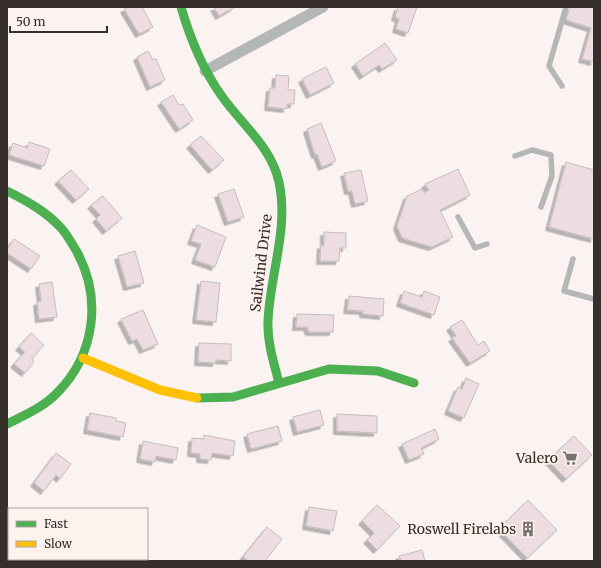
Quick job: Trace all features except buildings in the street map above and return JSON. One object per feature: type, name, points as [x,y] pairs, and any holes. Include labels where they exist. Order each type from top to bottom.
[{"type":"street","name":"Sailwind Drive","points":[[181,7],[189,36],[205,71],[222,96],[263,145],[273,162],[279,182],[282,201],[282,221],[268,322],[270,345],[279,383]]},
{"type":"street","points":[[205,71],[322,7]]},
{"type":"street","points":[[7,191],[24,200],[50,219],[67,235],[84,264],[92,293],[92,326],[83,358],[67,384],[44,406],[23,418],[7,424]]},
{"type":"street","points":[[83,358],[160,390],[192,398],[233,398],[279,383],[329,370],[378,371],[414,383]]},
{"type":"lane","points":[[562,86],[549,66],[566,7]]},
{"type":"lane","points":[[515,156],[532,150],[551,155],[552,176],[541,208]]},
{"type":"lane","points":[[458,217],[476,248],[487,244]]},
{"type":"lane","points":[[572,259],[564,291],[594,299]]},
{"type":"traffic: fast","points":[[181,7],[188,30],[202,63],[214,85],[262,146],[275,169],[279,182],[282,217],[278,252],[269,303],[268,321],[271,352],[279,383]]},
{"type":"traffic: fast","points":[[7,191],[43,212],[56,223],[68,237],[85,270],[90,288],[92,306],[91,325],[87,343],[80,361],[70,377],[58,392],[47,402],[7,424]]},
{"type":"traffic: fast","points":[[197,398],[233,397],[329,369],[378,371],[414,383]]},
{"type":"traffic: slow","points":[[83,358],[160,390],[197,398]]},
{"type":"place","name":"Valero","points":[[570,458]]},
{"type":"place","name":"Roswell Firelabs","points":[[528,529]]}]
